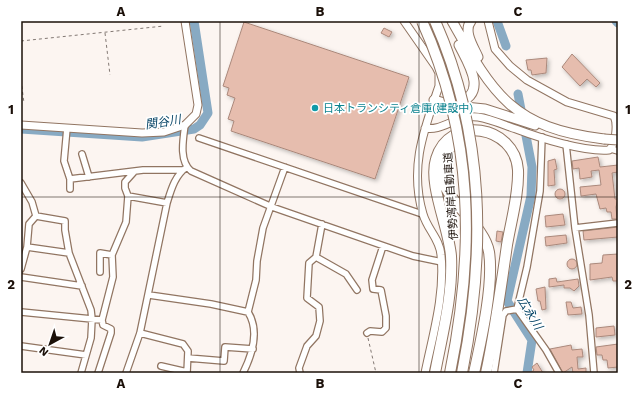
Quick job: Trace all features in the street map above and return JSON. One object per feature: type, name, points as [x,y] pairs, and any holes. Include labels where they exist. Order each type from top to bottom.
[{"type":"highway","name":"伊勢湾岸自動車道","points":[[422,21],[438,62],[452,111],[461,155],[466,211],[467,237],[463,296],[450,373]]},
{"type":"highway","points":[[435,21],[458,84],[468,128],[476,180],[478,226],[477,269],[474,307],[462,373]]},
{"type":"highway","points":[[434,100],[449,103],[460,102],[469,96],[474,84],[472,70],[447,21]]},
{"type":"highway","points":[[452,21],[483,75],[498,94],[529,120]]},
{"type":"highway","points":[[471,21],[468,26],[468,32],[480,63],[492,83],[514,107]]},
{"type":"highway","points":[[434,100],[455,106],[485,110],[514,119],[529,120],[580,136],[618,140]]},
{"type":"highway","points":[[435,373],[449,298],[451,266],[446,229],[436,185],[434,165],[441,147],[450,138],[461,132],[474,129],[489,131],[502,139],[511,148],[516,160],[517,182],[486,373]]},
{"type":"highway","points":[[474,373],[489,284],[490,257],[487,244],[473,222],[449,194],[441,176],[442,161],[449,148],[460,139],[475,135],[489,138],[501,144],[509,156],[513,171],[504,236],[481,373]]},
{"type":"street","points":[[126,373],[140,333],[167,203],[174,182],[185,169],[183,153],[185,130],[196,114],[198,105],[185,21]]},
{"type":"street","points":[[404,21],[439,73],[440,82],[425,128],[417,162],[422,214],[439,244],[442,262],[442,289],[425,373]]},
{"type":"street","points":[[425,128],[435,129],[456,119],[473,117],[492,120],[518,130],[566,144],[605,151],[615,150],[614,116],[568,102],[527,80],[510,66],[495,49],[488,21]]},
{"type":"street","points":[[21,125],[67,131],[142,133],[185,130]]},
{"type":"street","points":[[67,131],[64,162],[70,179],[70,190]]},
{"type":"street","points":[[515,310],[527,267],[540,191],[542,137]]},
{"type":"street","points":[[199,138],[285,166],[422,214]]},
{"type":"street","points":[[566,144],[575,228],[589,315],[594,373]]},
{"type":"street","points":[[82,154],[89,177]]},
{"type":"street","points":[[248,312],[256,280],[257,261],[263,228],[272,207],[285,166]]},
{"type":"street","points":[[70,179],[143,170],[185,169],[272,207],[412,256],[442,262]]},
{"type":"street","points":[[98,373],[111,333],[111,329],[103,325],[102,320],[113,277],[112,255],[126,222],[128,196],[125,188],[126,182],[134,172]]},
{"type":"street","points":[[21,183],[32,202],[36,216]]},
{"type":"street","points":[[128,196],[167,203]]},
{"type":"street","points":[[21,269],[27,247],[30,224],[36,216]]},
{"type":"street","points":[[36,216],[65,221],[69,253],[91,310],[91,338],[81,373]]},
{"type":"street","points":[[575,228],[618,223]]},
{"type":"street","points":[[300,373],[299,368],[307,346],[316,336],[320,321],[319,307],[307,298],[309,263],[316,257],[322,224]]},
{"type":"street","points":[[367,333],[370,331],[382,332],[386,328],[386,316],[381,290],[373,289],[372,280],[383,246]]},
{"type":"street","points":[[27,247],[69,253]]},
{"type":"street","points":[[100,272],[98,257],[100,253],[112,255]]},
{"type":"street","points":[[316,257],[346,274],[357,290]]},
{"type":"street","points":[[21,277],[82,286]]},
{"type":"street","points":[[148,295],[211,304],[248,312],[251,316],[254,342],[251,358],[243,373]]},
{"type":"street","points":[[494,373],[503,315],[506,311],[515,310]]},
{"type":"street","points":[[515,310],[546,350],[559,373]]},
{"type":"street","points":[[21,312],[102,320]]},
{"type":"street","points":[[140,333],[182,344],[188,351],[187,373],[161,366]]},
{"type":"street","points":[[21,346],[86,355]]},
{"type":"street","points":[[188,358],[224,361],[225,347],[253,349]]},
{"type":"path","points":[[21,41],[164,26]]},
{"type":"path","points":[[105,32],[110,75]]},
{"type":"path","points":[[21,80],[24,103]]},
{"type":"path","points":[[367,333],[376,373]]},
{"type":"building","name":"日本トランシティ倉庫(建設中)","points":[[244,22],[409,77],[375,179],[231,131],[234,121],[228,119],[235,98],[227,95],[229,88],[223,86]]},
{"type":"building","points":[[384,28],[392,32],[389,37],[381,33]]},
{"type":"building","points":[[572,54],[600,83],[596,87],[587,79],[580,86],[562,67]]},
{"type":"building","points":[[547,58],[546,73],[532,75],[531,70],[528,70],[526,60]]},
{"type":"building","points":[[598,157],[600,167],[618,165],[618,172],[612,173],[615,199],[618,199],[616,207],[617,219],[612,219],[611,212],[607,212],[606,208],[600,209],[596,194],[581,196],[580,187],[601,185],[599,170],[591,171],[592,177],[580,179],[579,168],[573,169],[572,161]]},
{"type":"building","points":[[555,159],[557,169],[554,170],[555,185],[548,186],[548,161]]},
{"type":"building","points":[[558,189],[562,189],[564,190],[564,198],[558,199],[555,196],[555,192]]},
{"type":"building","points":[[563,214],[565,225],[546,227],[545,216]]},
{"type":"building","points":[[618,227],[618,237],[584,240],[583,231]]},
{"type":"building","points":[[497,231],[503,232],[501,242],[496,241]]},
{"type":"building","points":[[566,235],[567,243],[546,246],[545,237]]},
{"type":"building","points":[[618,254],[618,281],[613,281],[612,277],[590,280],[590,264],[602,263],[603,255]]},
{"type":"building","points":[[570,259],[574,259],[576,260],[576,268],[570,269],[567,266],[567,262]]},
{"type":"building","points":[[556,278],[557,282],[578,279],[579,286],[574,291],[570,288],[564,288],[564,285],[549,287],[549,279]]},
{"type":"building","points":[[545,287],[546,309],[542,310],[540,301],[538,301],[536,289]]},
{"type":"building","points":[[566,302],[571,302],[573,308],[581,307],[582,314],[568,315]]},
{"type":"building","points":[[614,326],[615,335],[596,337],[596,328]]},
{"type":"building","points":[[618,344],[618,367],[608,368],[607,360],[603,360],[602,355],[597,355],[596,347]]},
{"type":"building","points":[[571,345],[572,350],[582,349],[583,357],[577,357],[578,369],[586,368],[586,373],[573,373],[572,367],[563,373],[550,349]]},
{"type":"building","points":[[537,363],[543,373],[530,373],[534,370],[532,367]]},
{"type":"waterway","name":"関谷川","points":[[21,129],[142,137],[194,129],[200,125],[208,113],[194,21]]},
{"type":"waterway","name":"広永川","points":[[497,21],[506,46]]},
{"type":"waterway","points":[[518,94],[532,167],[531,196],[507,301],[532,340],[527,373]]},
{"type":"place","name":"日本トランシティ倉庫(建設中)","points":[[315,108]]}]
